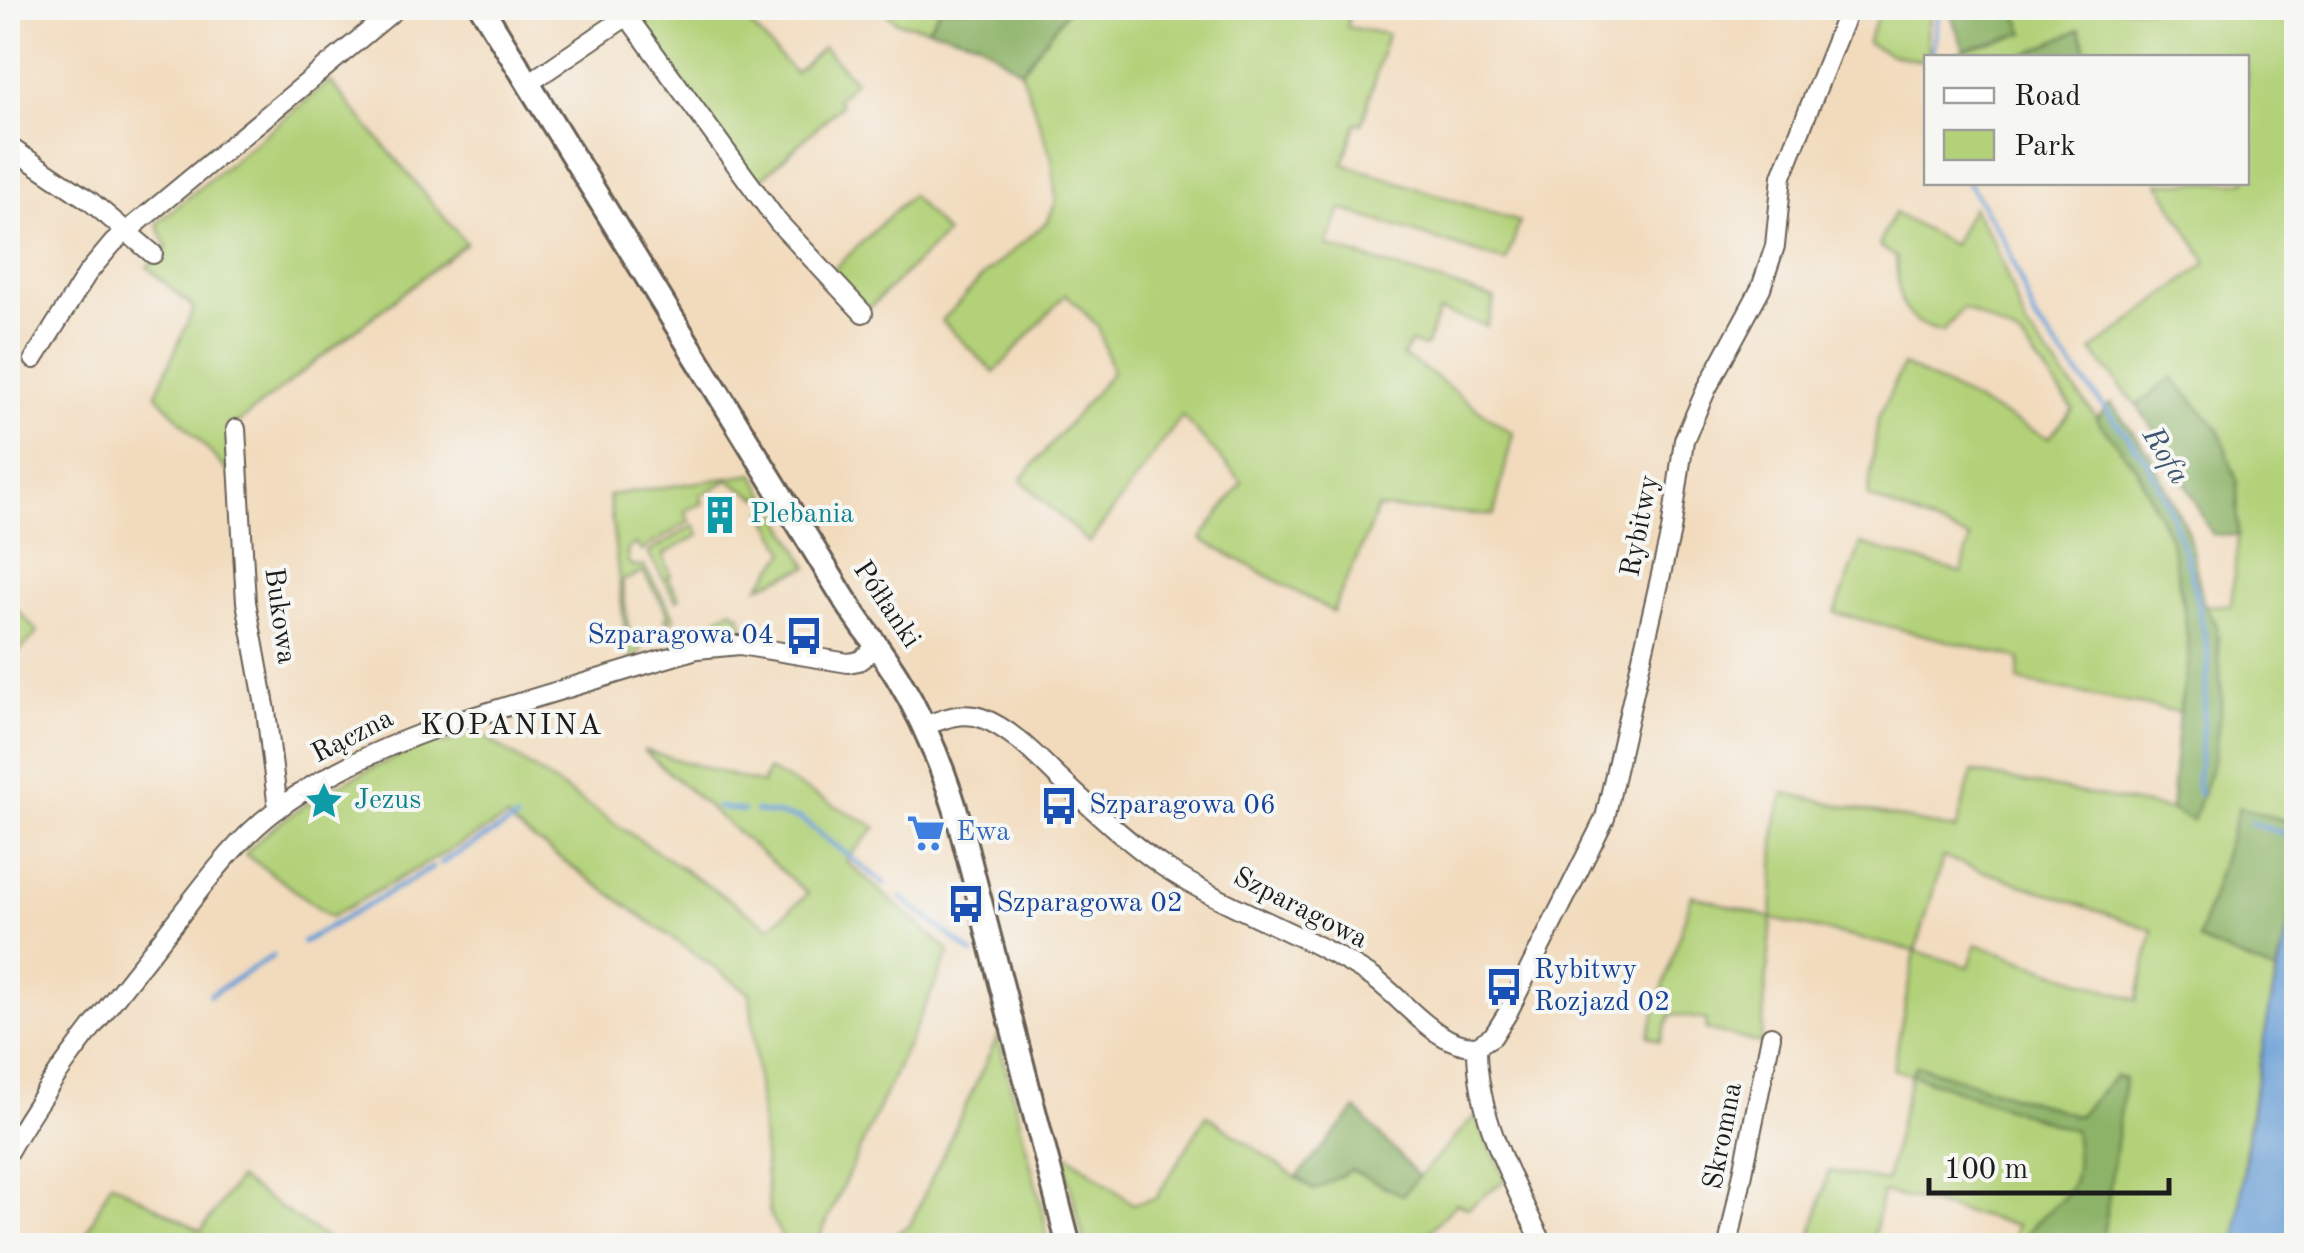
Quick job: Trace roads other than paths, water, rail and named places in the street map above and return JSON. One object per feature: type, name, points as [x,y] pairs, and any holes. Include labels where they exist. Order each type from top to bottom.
[{"type":"street","points":[[34,360],[94,264],[126,230],[397,8]]},
{"type":"street","name":"Półłanki","points":[[482,8],[924,726],[958,815],[1069,1246]]},
{"type":"street","name":"Rybitwy","points":[[1477,1046],[1493,1036],[1508,1014],[1605,818],[1670,531],[1684,440],[1706,388],[1761,288],[1775,246],[1782,176],[1848,8]]},
{"type":"street","points":[[529,83],[627,16],[778,222],[863,313]]},
{"type":"street","points":[[8,146],[60,179],[153,254]]},
{"type":"street","name":"Bukowa","points":[[236,429],[248,616],[266,711],[278,808]]},
{"type":"street","name":"Rączna","points":[[8,1152],[56,1080],[190,902],[238,844],[278,808],[398,742],[697,650],[740,645],[848,663],[859,661],[877,647]]},
{"type":"street","name":"Szparagowa","points":[[924,726],[959,715],[986,720],[1029,751],[1109,825],[1164,866],[1229,905],[1356,967],[1446,1038],[1462,1046],[1477,1046]]},
{"type":"street","name":"Skromna","points":[[1728,1246],[1771,1036]]},
{"type":"street","points":[[1477,1046],[1484,1108],[1514,1185],[1544,1246]]},
{"type":"water","points":[[2296,899],[2296,1245],[2236,1245],[2258,1071]]},
{"type":"waterway","name":"Rofa","points":[[1932,55],[1939,8]]},
{"type":"waterway","name":"Rofa","points":[[1970,185],[2006,243],[2036,321],[2146,460],[2169,506],[2191,572],[2209,656],[2199,794]]},
{"type":"waterway","points":[[717,807],[743,811]]},
{"type":"waterway","points":[[756,811],[801,819],[885,884]]},
{"type":"waterway","points":[[441,863],[516,820]]},
{"type":"waterway","name":"Rofa","points":[[2251,823],[2296,837]]},
{"type":"waterway","points":[[303,942],[432,868]]},
{"type":"waterway","points":[[902,898],[973,954]]},
{"type":"waterway","points":[[210,995],[273,956]]},
{"type":"place","name":"Plebania","points":[[720,515]]},
{"type":"place","name":"Szparagowa 04","points":[[804,636]]},
{"type":"place","name":"Jezus","points":[[324,801]]},
{"type":"place","name":"Szparagowa 06","points":[[1059,806]]},
{"type":"place","name":"Ewa","points":[[926,833]]},
{"type":"place","name":"Szparagowa 02","points":[[966,904]]},
{"type":"place","name":"Rybitwy Rozjazd 02","points":[[1504,987]]},
{"type":"district","name":"KOPANINA","points":[[512,726]]}]
